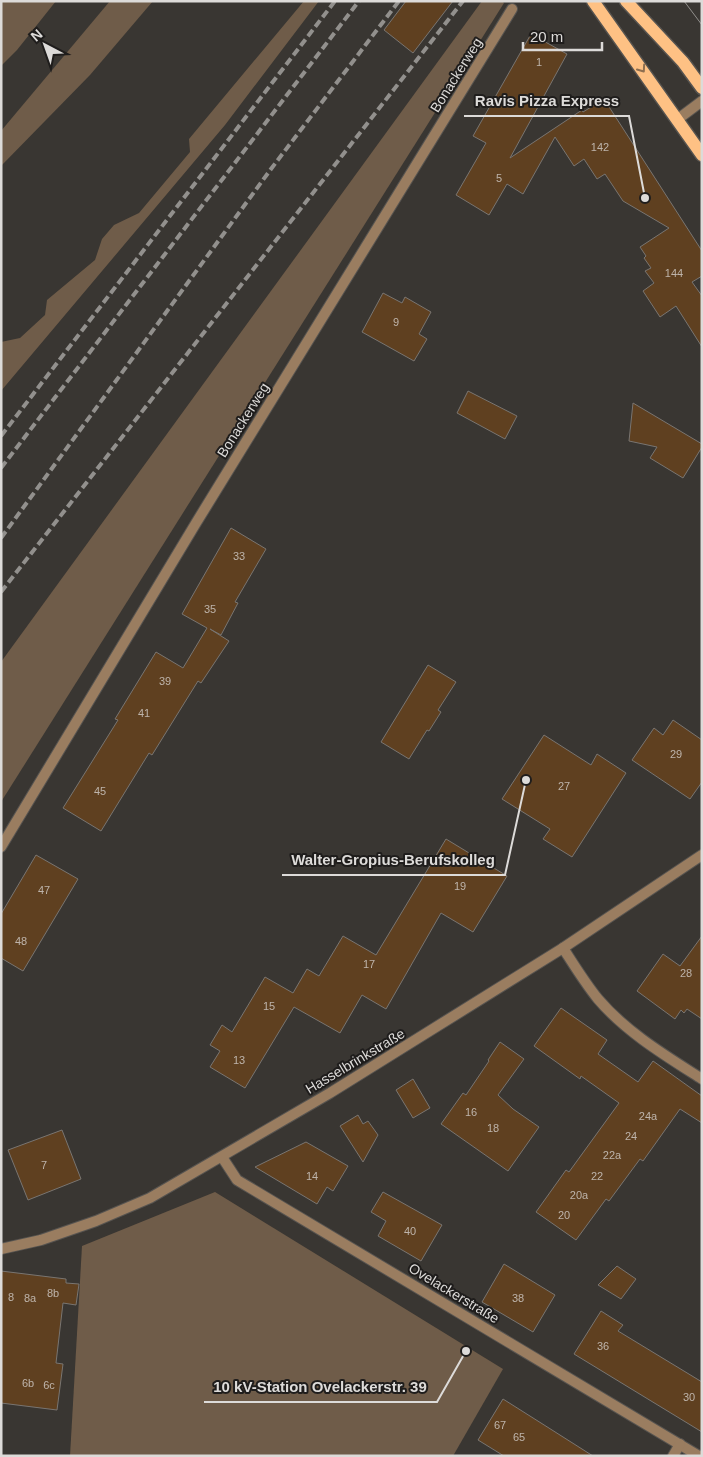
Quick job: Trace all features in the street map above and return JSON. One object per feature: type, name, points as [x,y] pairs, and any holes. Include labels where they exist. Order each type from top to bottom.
[{"type":"main road","points":[[593,1],[702,155]]},
{"type":"main road","points":[[626,1],[683,62],[702,88]]},
{"type":"street","name":"Bonackerweg","points":[[1,847],[512,9]]},
{"type":"street","points":[[678,120],[702,101]]},
{"type":"street","name":"Hasselbrinkstraße","points":[[1,1249],[41,1240],[150,1198],[330,1093],[563,948],[702,855]]},
{"type":"street","points":[[563,948],[597,998],[611,1014],[644,1040],[702,1080]]},
{"type":"street","name":"Ovelackerstraße","points":[[222,1157],[237,1180],[699,1456]]},
{"type":"street","points":[[674,1456],[680,1444]]},
{"type":"shaded area","points":[[1,1],[56,1],[17,50],[1,66]]},
{"type":"shaded area","points":[[110,1],[153,1],[90,75],[1,166],[1,131]]},
{"type":"shaded area","points":[[304,1],[319,1],[225,125],[1,391],[1,342],[20,338],[45,315],[47,300],[95,260],[102,239],[114,225],[139,213],[190,152],[189,139]]},
{"type":"shaded area","points":[[482,1],[502,1],[504,3],[1,802],[1,662]]},
{"type":"shaded area","points":[[215,1192],[503,1369],[453,1456],[70,1456],[82,1246]]},
{"type":"building","points":[[406,1],[453,1],[413,53],[384,30]]},
{"type":"building","points":[[531,34],[567,54],[510,158],[582,110],[583,112],[604,99],[702,251],[702,276],[692,282],[702,296],[702,347],[676,306],[660,317],[643,291],[654,283],[645,271],[651,268],[644,258],[646,256],[640,247],[669,228],[623,201],[605,174],[597,179],[584,159],[574,166],[555,137],[523,194],[507,184],[489,215],[456,195],[486,143],[473,136]]},
{"type":"building","points":[[383,293],[402,303],[405,297],[431,312],[419,334],[427,339],[414,361],[362,332]]},
{"type":"building","points":[[468,391],[517,416],[505,439],[457,413]]},
{"type":"building","points":[[633,403],[702,444],[683,478],[650,458],[657,447],[629,441]]},
{"type":"building","points":[[231,528],[266,549],[235,602],[238,603],[221,635],[210,629],[229,641],[201,683],[198,681],[152,755],[149,753],[101,831],[63,808],[118,720],[115,719],[156,652],[183,668],[207,628],[182,614]]},
{"type":"building","points":[[428,665],[456,682],[438,710],[441,712],[409,759],[381,742]]},
{"type":"building","points":[[673,720],[702,740],[702,782],[690,799],[632,760],[654,728],[663,735]]},
{"type":"building","points":[[544,735],[591,765],[597,754],[626,773],[572,857],[543,839],[550,829],[502,799]]},
{"type":"building","points":[[446,839],[507,876],[473,932],[441,913],[386,1009],[362,995],[340,1033],[294,1007],[245,1088],[210,1067],[220,1051],[210,1045],[222,1025],[232,1032],[265,977],[293,993],[307,969],[319,976],[343,936],[376,955]]},
{"type":"building","points":[[36,855],[78,879],[23,971],[1,958],[1,914]]},
{"type":"building","points":[[702,936],[702,1019],[687,1009],[684,1013],[681,1010],[675,1019],[637,991],[663,954],[680,966]]},
{"type":"building","points":[[561,1008],[607,1040],[598,1054],[638,1082],[653,1061],[702,1096],[702,1123],[680,1109],[643,1161],[640,1159],[609,1201],[606,1199],[576,1240],[536,1212],[566,1170],[569,1172],[619,1103],[581,1076],[580,1079],[534,1046]]},
{"type":"building","points":[[500,1042],[524,1059],[498,1095],[513,1109],[539,1127],[508,1171],[441,1124],[463,1093],[466,1095]]},
{"type":"building","points":[[413,1079],[430,1108],[413,1118],[396,1090]]},
{"type":"building","points":[[358,1115],[363,1124],[368,1121],[378,1135],[363,1162],[340,1126]]},
{"type":"building","points":[[62,1130],[81,1179],[28,1200],[8,1150]]},
{"type":"building","points":[[306,1142],[348,1166],[333,1191],[327,1187],[317,1204],[255,1167]]},
{"type":"building","points":[[383,1192],[442,1225],[421,1261],[378,1236],[386,1221],[371,1212]]},
{"type":"building","points":[[504,1264],[555,1295],[533,1332],[482,1302]]},
{"type":"building","points":[[617,1266],[636,1279],[621,1299],[598,1285]]},
{"type":"building","points":[[1,1271],[66,1279],[66,1283],[79,1284],[76,1305],[63,1303],[56,1363],[63,1364],[57,1410],[1,1403]]},
{"type":"building","points":[[601,1311],[623,1325],[618,1331],[702,1382],[702,1432],[574,1354]]},
{"type":"building","points":[[503,1399],[593,1456],[504,1456],[478,1440]]},
{"type":"tram line","points":[[684,1],[702,25]]},
{"type":"railway","points":[[1,436],[335,1]]},
{"type":"railway","points":[[1,468],[359,1]]},
{"type":"railway","points":[[1,538],[271,169],[399,1]]},
{"type":"railway","points":[[1,592],[463,1]]},
{"type":"place","name":"Ravis Pizza Express","points":[[645,198]]},
{"type":"place","name":"Walter-Gropius-Berufskolleg","points":[[526,780]]},
{"type":"place","name":"10 kV-Station Ovelackerstr. 39","points":[[466,1351]]}]
